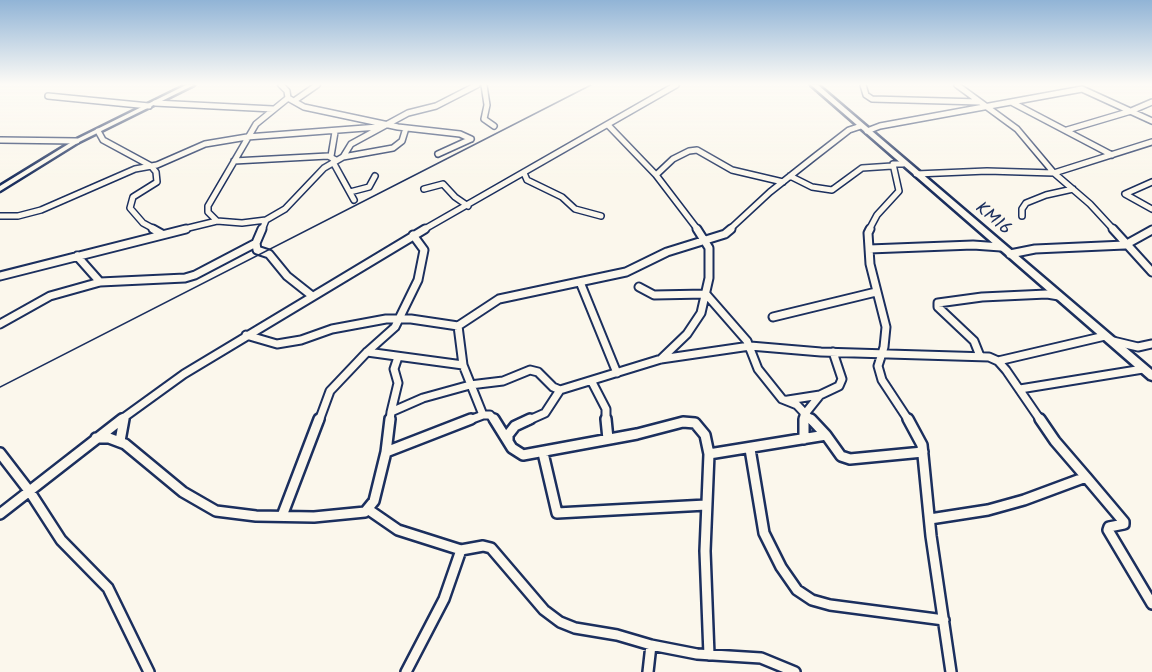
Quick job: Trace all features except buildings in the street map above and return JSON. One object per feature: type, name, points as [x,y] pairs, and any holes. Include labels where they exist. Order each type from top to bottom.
[{"type":"street","points":[[0,189],[77,141],[127,116]]},
{"type":"street","points":[[217,221],[208,212],[208,206],[247,137],[263,116]]},
{"type":"street","points":[[345,116],[387,126],[460,134],[471,139],[438,154]]},
{"type":"street","points":[[343,157],[351,144],[403,116]]},
{"type":"street","points":[[485,116],[484,119],[494,126]]},
{"type":"street","points":[[0,514],[124,417],[246,335],[413,235],[468,206],[623,116]]},
{"type":"street","name":"KM16","points":[[849,116],[1152,376]]},
{"type":"street","points":[[246,335],[268,343],[288,343],[332,329],[400,319],[458,326],[507,296],[626,272],[668,252],[724,234],[790,176],[849,130],[936,116]]},
{"type":"street","points":[[1000,116],[1017,129],[1054,173],[1090,204],[1152,272]]},
{"type":"street","points":[[1040,116],[1112,155]]},
{"type":"street","points":[[1067,130],[1113,116]]},
{"type":"street","points":[[608,125],[656,175],[706,241],[710,258],[706,294],[701,313],[692,328],[661,359]]},
{"type":"street","points":[[0,216],[18,216],[41,210],[135,169],[151,166],[197,146],[247,137],[335,132],[387,126]]},
{"type":"street","points":[[234,161],[334,159],[393,148],[402,141],[406,128]]},
{"type":"street","points":[[98,131],[103,140],[151,166],[158,176],[157,182],[133,197],[130,208],[143,223],[162,234]]},
{"type":"street","points":[[335,132],[334,159],[354,200]]},
{"type":"street","points":[[0,140],[77,141]]},
{"type":"street","points":[[916,174],[977,171],[1054,173],[1152,141]]},
{"type":"street","points":[[656,175],[674,159],[689,151],[697,150],[732,170],[783,182]]},
{"type":"street","points":[[0,276],[217,221],[242,223],[266,220],[285,208],[334,159]]},
{"type":"street","points":[[790,176],[812,187],[832,190],[862,168],[903,164]]},
{"type":"street","points":[[892,166],[899,191],[873,221],[868,233],[868,249],[876,292],[886,327],[878,366],[879,374],[916,430],[922,452],[951,672]]},
{"type":"street","points":[[524,173],[527,180],[562,197],[575,209],[601,216]]},
{"type":"street","points":[[350,192],[369,188],[375,176]]},
{"type":"street","points":[[1152,182],[1125,193],[1152,209]]},
{"type":"street","points":[[424,189],[443,184],[455,197],[468,206]]},
{"type":"street","points":[[1022,216],[1022,209],[1026,203],[1046,195],[1072,189]]},
{"type":"street","points":[[266,220],[256,243],[257,250],[270,254],[286,276],[311,295]]},
{"type":"street","points":[[1010,254],[1035,249],[1125,245],[1152,230]]},
{"type":"street","points":[[282,516],[330,391],[367,352],[395,327],[400,319],[418,280],[425,256],[422,245],[413,235]]},
{"type":"street","points":[[0,324],[50,296],[99,282],[186,278],[256,243]]},
{"type":"street","points":[[868,249],[973,245],[1001,247]]},
{"type":"street","points":[[77,256],[99,282]]},
{"type":"street","points":[[580,282],[617,373]]},
{"type":"street","points":[[639,287],[654,295],[706,294]]},
{"type":"street","points":[[773,317],[876,292]]},
{"type":"street","points":[[706,294],[750,346],[758,369],[786,400],[796,405],[826,435],[842,456],[850,459],[922,452]]},
{"type":"street","points":[[981,356],[974,341],[938,307],[938,303],[982,297],[1047,294],[1059,296]]},
{"type":"street","points":[[458,326],[463,365],[483,416]]},
{"type":"street","points":[[391,412],[423,398],[470,385],[503,381],[533,370],[560,390],[661,359],[750,346],[833,352],[981,356],[998,361],[1108,338],[1138,347],[1152,344]]},
{"type":"street","points":[[1131,358],[1138,347]]},
{"type":"street","points":[[367,352],[463,365]]},
{"type":"street","points":[[786,400],[820,395],[841,383],[833,352]]},
{"type":"street","points":[[369,510],[382,475],[391,412],[398,383],[394,369],[398,357]]},
{"type":"street","points":[[998,361],[1055,441],[1124,522],[1125,524],[1109,527],[1108,530],[1152,604]]},
{"type":"street","points":[[1020,389],[1143,369]]},
{"type":"street","points":[[592,382],[606,408],[608,439]]},
{"type":"street","points":[[508,441],[508,435],[515,426],[533,419],[550,408],[560,390]]},
{"type":"street","points":[[804,439],[804,415],[820,395]]},
{"type":"street","points":[[386,452],[490,415],[512,448],[523,455],[543,453],[689,422],[701,428],[709,454],[706,505],[709,655]]},
{"type":"street","points":[[120,441],[124,417]]},
{"type":"street","points":[[709,454],[826,435]]},
{"type":"street","points":[[96,438],[120,441],[143,457],[183,492],[211,508],[256,516],[314,517],[369,510],[398,530],[461,550],[483,546],[491,548],[538,604],[560,622],[576,628],[616,635],[651,645],[709,655],[761,658],[795,672]]},
{"type":"street","points":[[750,449],[764,533],[781,567],[797,590],[812,600],[830,605],[944,620]]},
{"type":"street","points":[[0,453],[30,492],[61,540],[108,588],[149,672]]},
{"type":"street","points":[[543,453],[557,513],[706,505]]},
{"type":"street","points":[[930,519],[988,510],[1086,477]]},
{"type":"street","points":[[406,672],[444,599],[461,550]]},
{"type":"street","points":[[648,672],[651,645]]},
{"type":"railway","points":[[0,387],[530,116]]}]
